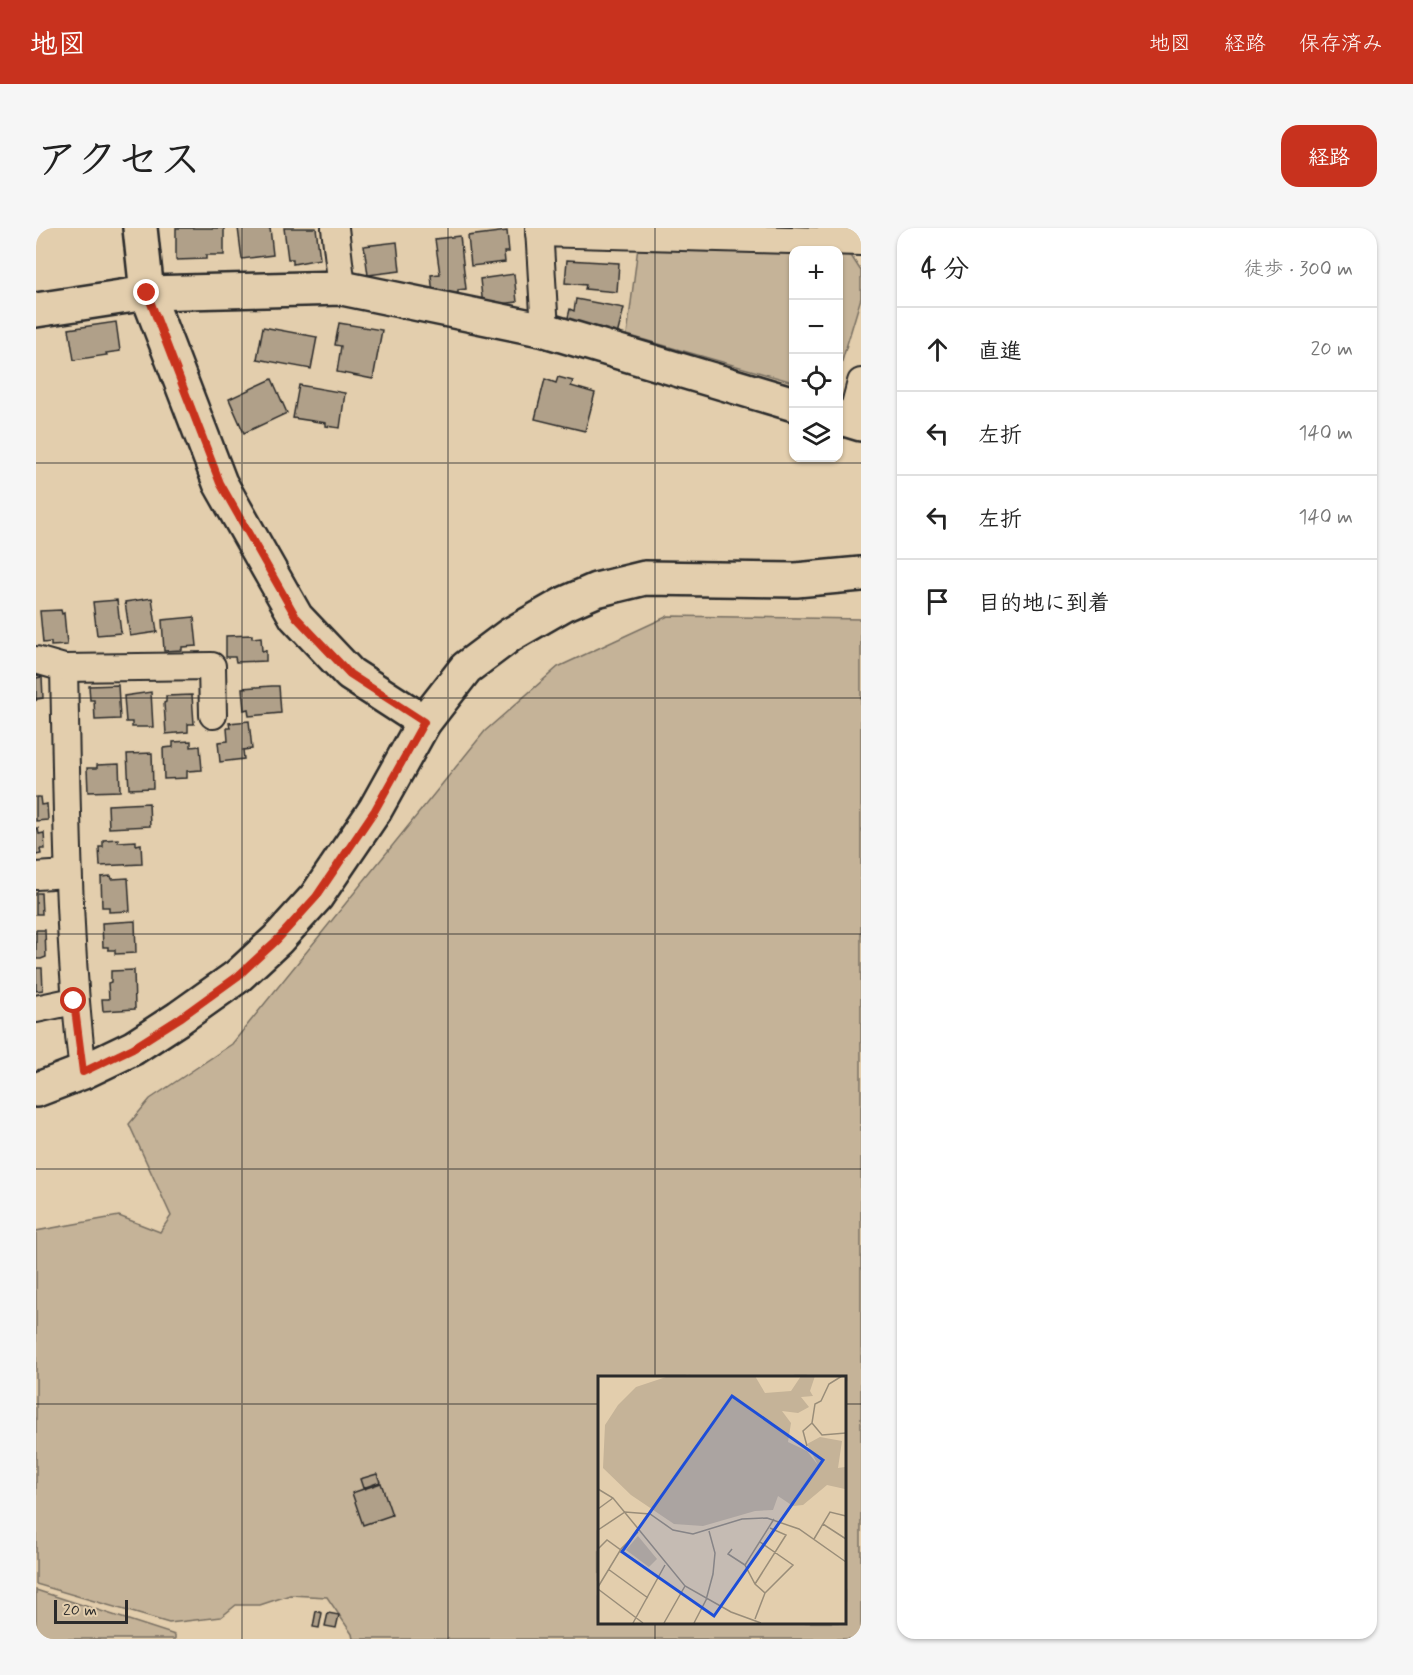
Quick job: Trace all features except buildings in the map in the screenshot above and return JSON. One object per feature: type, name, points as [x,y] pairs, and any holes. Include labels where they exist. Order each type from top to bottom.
[{"type":"street","points":[[140,228],[147,293],[220,483],[296,617],[350,674],[424,722]]},
{"type":"street","points":[[335,228],[342,288]]},
{"type":"street","points":[[545,330],[539,231],[861,242]]},
{"type":"street","points":[[36,310],[147,293],[342,288],[545,330],[789,403]]},
{"type":"street","points":[[850,420],[861,382]]},
{"type":"street","points":[[36,1090],[83,1072],[133,1048],[180,1018],[238,976],[277,940],[316,897],[375,810],[424,722],[466,668],[510,635],[564,604],[596,590],[645,578],[796,580],[861,574]]},
{"type":"street","points":[[36,660],[64,668],[212,666],[213,715]]},
{"type":"street","points":[[64,668],[68,874],[74,1001],[83,1072]]},
{"type":"street","points":[[36,876],[68,874]]},
{"type":"street","points":[[36,1009],[74,1001]]},
{"type":"shaded area","points":[[638,247],[789,252],[789,381],[627,335]]},
{"type":"shaded area","points":[[843,254],[850,254],[861,271],[861,298],[843,358]]},
{"type":"shaded area","points":[[668,616],[861,619],[861,1639],[353,1639],[327,1597],[290,1595],[260,1605],[236,1605],[221,1617],[169,1623],[36,1584],[36,1231],[119,1216],[160,1232],[171,1216],[129,1124],[150,1099],[232,1044],[485,731],[558,667]]},
{"type":"shaded area","points":[[36,1590],[175,1635],[175,1639],[36,1639]]},
{"type":"route","points":[[74,1001],[83,1072],[133,1048],[180,1018],[238,976],[277,940],[316,897],[375,810],[424,722],[350,674],[296,617],[220,483],[147,293]]}]
